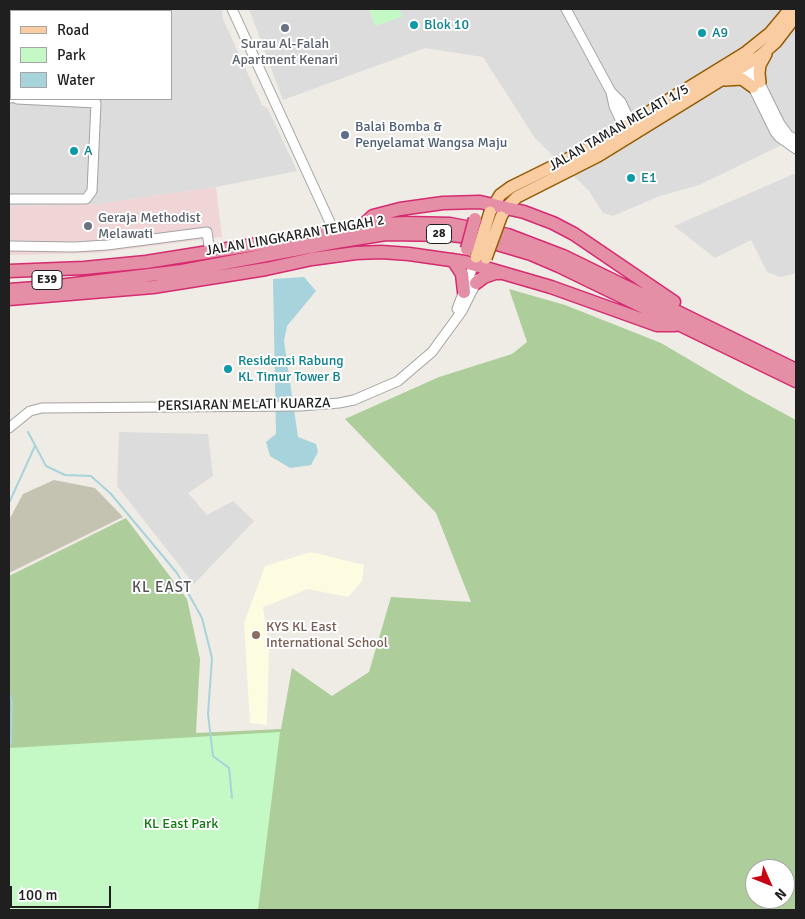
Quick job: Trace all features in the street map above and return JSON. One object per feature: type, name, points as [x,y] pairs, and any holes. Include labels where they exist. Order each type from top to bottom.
[{"type":"highway","points":[[361,227],[373,216],[400,209],[443,204],[480,202],[524,212],[553,223],[574,234],[711,328]]},
{"type":"highway","points":[[467,203],[475,219],[478,259]]},
{"type":"highway","name":"JALAN LINGKARAN TENGAH 2","points":[[9,272],[146,262],[361,227],[430,223],[467,227],[508,236],[564,256],[796,370]]},
{"type":"highway","name":"JALAN LINGKARAN TENGAH 2","points":[[9,290],[182,271],[386,234],[431,234],[476,238],[531,254],[559,266],[796,381]]},
{"type":"highway","points":[[9,299],[154,287],[356,253],[409,254],[450,259],[463,254],[510,274],[656,324],[680,325]]},
{"type":"highway","points":[[450,259],[462,274],[464,292]]},
{"type":"highway","points":[[476,283],[484,277],[495,273],[510,274]]},
{"type":"highway","name":"E39","points":[[9,282],[73,278],[83,283]]},
{"type":"main road","name":"JALAN TAMAN MELATI 1/5","points":[[630,130],[722,80],[770,33],[790,9]]},
{"type":"main road","name":"JALAN TAMAN MELATI 1/5","points":[[498,207],[598,156],[630,130],[744,60],[770,48],[796,16]]},
{"type":"main road","points":[[722,80],[742,79],[757,85],[760,65],[770,48]]},
{"type":"main road","points":[[478,259],[498,207]]},
{"type":"street","points":[[232,9],[334,231]]},
{"type":"street","points":[[566,9],[611,92],[621,102],[630,130]]},
{"type":"street","points":[[744,60],[780,124],[796,140]]},
{"type":"street","points":[[757,85],[775,132],[796,149]]},
{"type":"street","points":[[9,200],[86,199],[92,191],[96,101],[50,100]]},
{"type":"street","points":[[9,246],[74,247],[207,232],[210,253]]},
{"type":"street","name":"PERSIARAN MELATI KUARZA","points":[[9,428],[30,411],[42,408],[300,406],[354,400],[398,381],[432,352],[454,322],[476,283],[478,259]]},
{"type":"street","name":"PERSIARAN MELATI KUARZA","points":[[454,322],[457,308],[478,259]]},
{"type":"shaded area","points":[[9,9],[222,9],[223,19],[262,105],[268,109],[297,171],[216,187],[97,204],[9,206]]},
{"type":"shaded area","points":[[249,9],[796,9],[796,138],[699,185],[660,196],[613,216],[603,213],[589,191],[535,138],[483,57],[425,48],[283,100]]},
{"type":"shaded area","points":[[796,173],[796,273],[781,277],[767,272],[751,240],[715,258],[674,226]]},
{"type":"shaded area","points":[[216,187],[222,237],[97,253],[9,255],[9,206],[97,204]]},
{"type":"shaded area","points":[[119,432],[208,434],[213,476],[188,493],[207,515],[233,501],[254,521],[194,584],[117,486]]},
{"type":"shaded area","points":[[54,480],[95,488],[123,517],[9,573],[9,520],[23,494]]},
{"type":"shaded area","name":"KYS KL East International School","points":[[311,552],[364,565],[362,581],[348,597],[308,589],[263,607],[269,647],[267,725],[250,723],[244,623],[265,566]]},
{"type":"green space","points":[[369,9],[399,9],[402,17],[375,26]]},
{"type":"green space","points":[[509,289],[565,305],[661,343],[796,420],[796,910],[9,910],[9,576],[126,518],[187,599],[200,659],[196,733],[281,729],[292,668],[332,696],[369,672],[391,597],[471,602],[436,513],[345,419],[439,377],[512,354],[527,342]]},
{"type":"green space","name":"KL East Park","points":[[280,732],[258,910],[9,910],[9,748]]},
{"type":"water","points":[[304,277],[316,291],[287,326],[284,341],[298,437],[316,444],[318,452],[311,465],[290,468],[270,456],[266,442],[276,434],[273,279]]},
{"type":"waterway","points":[[28,432],[46,466],[65,475],[91,476],[111,494],[177,573],[202,618],[212,658],[208,714],[213,756],[229,768],[232,798]]},
{"type":"waterway","points":[[9,503],[35,446]]},
{"type":"waterway","points":[[9,692],[12,702],[11,742],[9,748]]},
{"type":"place","name":"Blok 10","points":[[414,25]]},
{"type":"place","name":"Surau Al-Falah Apartment Kenari","points":[[285,28]]},
{"type":"place","name":"A9","points":[[702,33]]},
{"type":"place","name":"Balai Bomba & Penyelamat Wangsa Maju","points":[[345,135]]},
{"type":"place","name":"A","points":[[74,151]]},
{"type":"place","name":"E1","points":[[631,178]]},
{"type":"place","name":"Geraja Methodist Melawati","points":[[88,226]]},
{"type":"place","name":"Residensi Rabung KL Timur Tower B","points":[[228,369]]},
{"type":"place","name":"KYS KL East International School","points":[[256,635]]},
{"type":"district","name":"KL EAST","points":[[162,588]]}]
